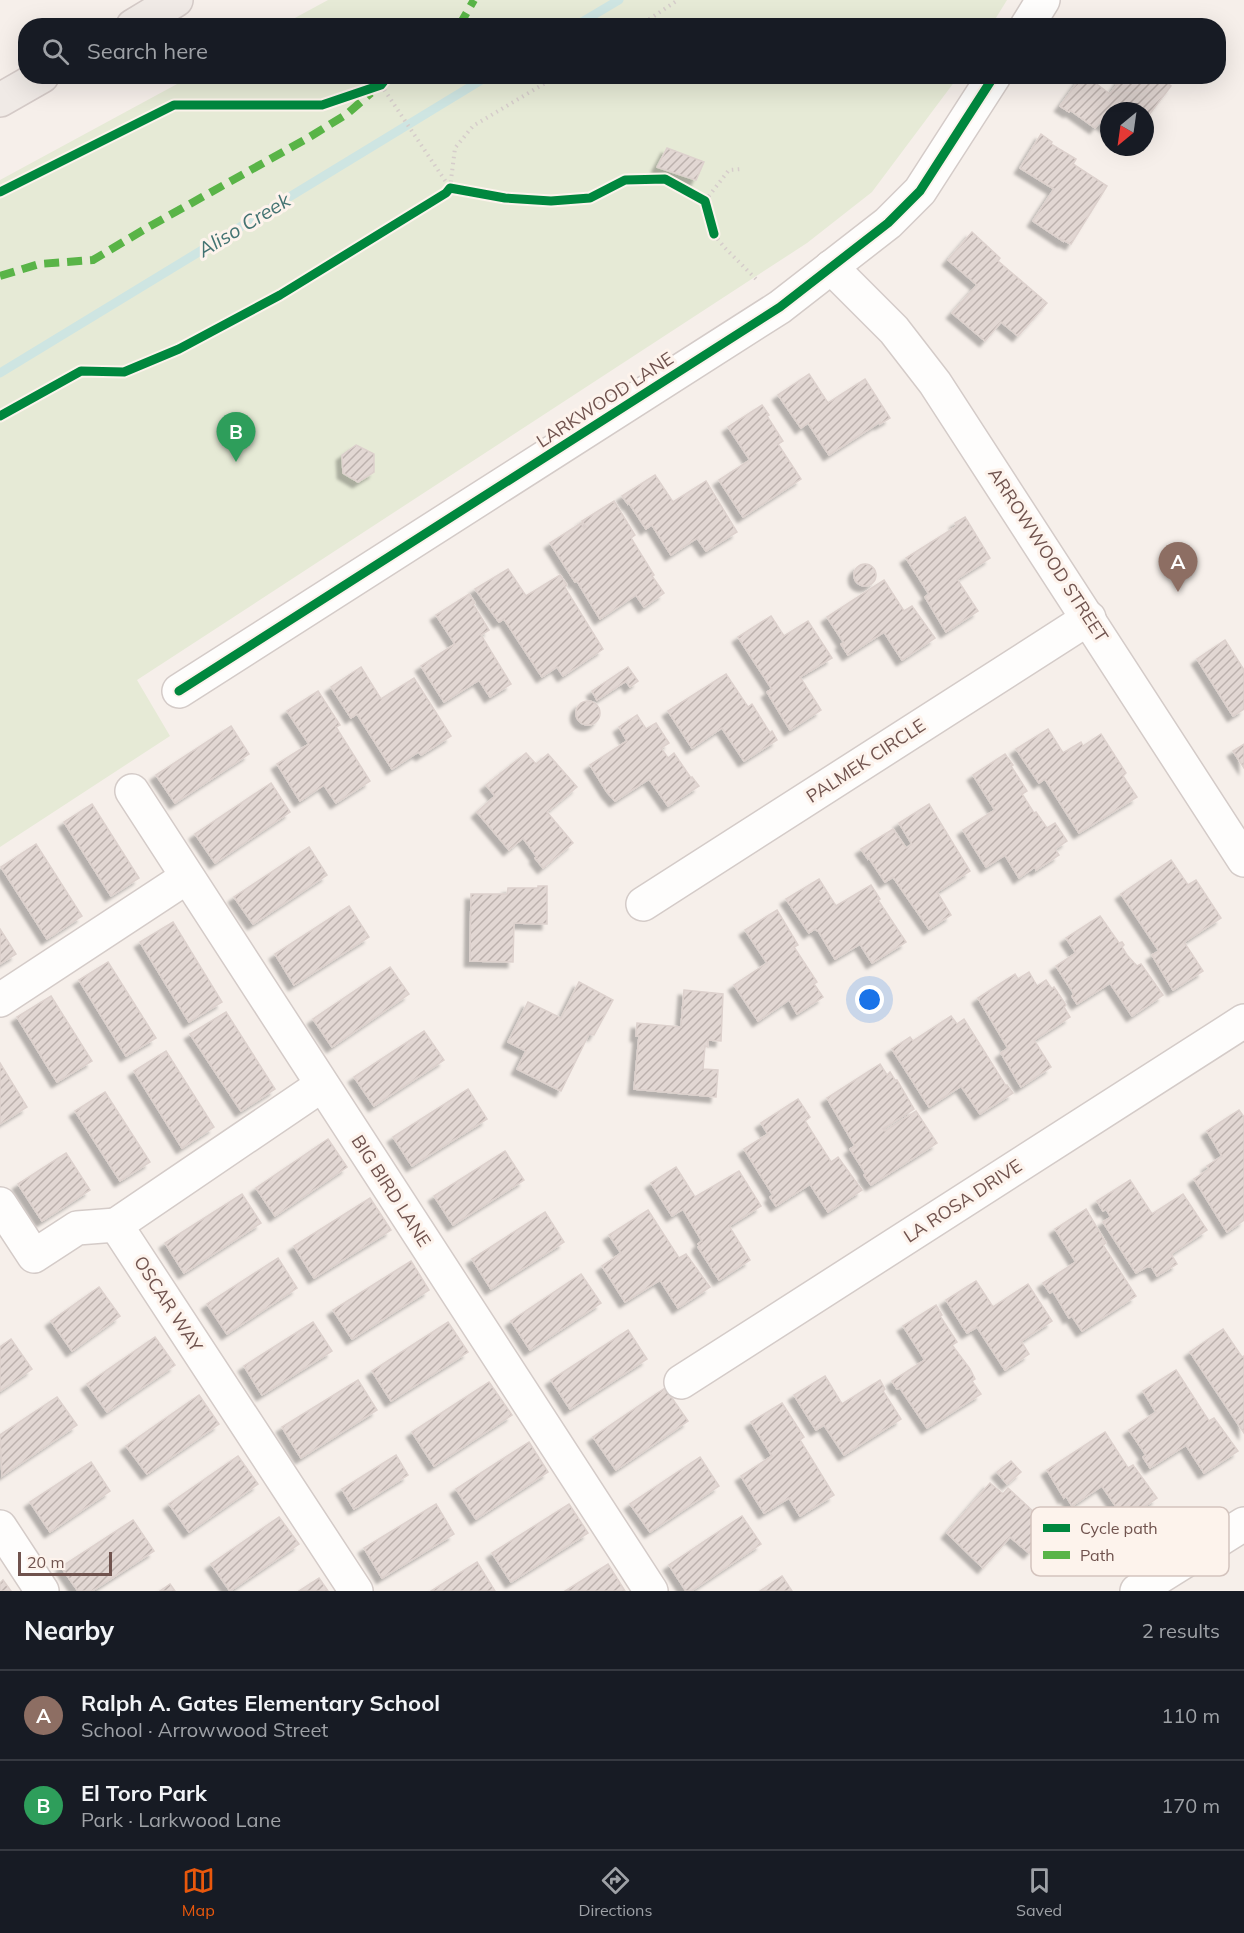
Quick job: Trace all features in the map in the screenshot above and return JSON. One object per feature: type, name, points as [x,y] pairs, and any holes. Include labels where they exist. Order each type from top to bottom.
[{"type":"main road","points":[[146,18],[176,0]]},
{"type":"main road","points":[[0,100],[28,84]]},
{"type":"street","points":[[1032,18],[1043,0]]},
{"type":"street","name":"LARKWOOD LANE","points":[[179,691],[780,307],[888,223],[920,191],[989,84]]},
{"type":"street","name":"ARROWWOOD STREET","points":[[831,267],[894,330],[935,383],[1244,860]]},
{"type":"street","name":"PALMEK CIRCLE","points":[[643,904],[1089,618]]},
{"type":"street","name":"BIG BIRD LANE","points":[[132,791],[651,1591]]},
{"type":"street","points":[[0,1000],[187,877]]},
{"type":"street","name":"LA ROSA DRIVE","points":[[681,1382],[1244,1021]]},
{"type":"street","points":[[0,1204],[34,1256],[77,1228],[116,1225],[322,1085]]},
{"type":"street","name":"OSCAR WAY","points":[[116,1225],[356,1591]]},
{"type":"street","points":[[1229,1533],[1244,1524]]},
{"type":"street","points":[[0,1527],[42,1591]]},
{"type":"street","points":[[1137,1591],[1161,1576]]},
{"type":"path","points":[[651,18],[678,0]]},
{"type":"path","points":[[378,84],[376,86],[448,191]]},
{"type":"path","points":[[448,191],[455,148],[473,126],[544,84]]},
{"type":"path","points":[[705,201],[729,170],[741,170]]},
{"type":"path","points":[[448,191],[454,188],[464,192]]},
{"type":"path","points":[[695,195],[705,201],[708,212]]},
{"type":"path","points":[[711,223],[714,234],[724,247],[759,282],[763,283],[780,307]]},
{"type":"green space","points":[[328,0],[1007,0],[996,18],[295,18]]},
{"type":"green space","points":[[177,84],[953,84],[872,192],[807,243],[137,680],[170,736],[0,847],[0,180]]},
{"type":"building","points":[[1076,84],[1097,84],[1110,94],[1117,84],[1168,84],[1171,86],[1154,108],[1154,102],[1100,102],[1100,122],[1095,128],[1070,110],[1069,112],[1060,106]]},
{"type":"building","points":[[1041,134],[1052,142],[1051,144],[1076,159],[1073,164],[1107,186],[1071,244],[1033,221],[1054,189],[1020,168]]},
{"type":"building","points":[[667,148],[704,162],[696,180],[657,167]]},
{"type":"building","points":[[972,232],[1000,258],[998,261],[1047,303],[1018,336],[1001,322],[985,341],[952,313],[977,285],[948,260]]},
{"type":"building","points":[[809,374],[828,403],[865,379],[890,418],[829,455],[808,423],[801,428],[778,395]]},
{"type":"building","points":[[762,405],[783,441],[778,444],[801,479],[743,517],[719,480],[750,460],[728,427]]},
{"type":"building","points":[[356,445],[374,454],[374,472],[358,482],[343,473],[342,455]]},
{"type":"building","points":[[655,475],[673,502],[706,481],[737,532],[706,551],[697,538],[671,555],[652,525],[646,529],[622,496]]},
{"type":"building","points":[[614,501],[635,535],[631,538],[664,593],[644,607],[636,595],[600,619],[550,543],[581,523],[584,528],[586,527],[582,521]]},
{"type":"building","points":[[965,517],[990,558],[957,579],[978,611],[946,632],[925,597],[929,594],[906,558],[957,526],[955,523]]},
{"type":"building","points":[[865,564],[873,567],[876,575],[873,583],[865,586],[857,583],[854,575],[857,567]]},
{"type":"building","points":[[508,569],[526,596],[560,575],[567,585],[565,587],[567,591],[603,649],[563,676],[557,667],[542,677],[504,619],[499,622],[475,589]]},
{"type":"building","points":[[884,580],[904,611],[912,606],[935,638],[902,660],[884,632],[848,655],[841,644],[844,643],[827,617]]},
{"type":"building","points":[[469,594],[489,630],[481,635],[511,684],[490,697],[479,680],[444,702],[421,666],[455,644],[436,615]]},
{"type":"building","points":[[771,616],[784,636],[808,621],[832,658],[800,677],[821,710],[790,730],[767,692],[772,689],[738,637]]},
{"type":"building","points":[[1225,640],[1244,670],[1244,709],[1233,716],[1197,659]]},
{"type":"building","points":[[361,667],[381,699],[414,678],[451,736],[421,755],[418,752],[392,769],[357,714],[351,718],[331,687]]},
{"type":"building","points":[[628,667],[638,681],[630,687],[626,681],[597,700],[592,691]]},
{"type":"building","points":[[726,674],[748,707],[752,704],[777,740],[744,761],[722,728],[692,748],[668,711]]},
{"type":"building","points":[[318,691],[340,725],[336,727],[370,781],[336,803],[324,785],[300,801],[277,764],[309,744],[287,711]]},
{"type":"building","points":[[588,701],[593,702],[599,708],[599,718],[593,724],[588,725],[583,724],[577,718],[576,713],[577,708],[583,702]]},
{"type":"building","points":[[637,715],[646,729],[656,723],[669,743],[661,748],[668,758],[674,753],[699,786],[668,806],[649,779],[615,801],[590,765],[627,741],[619,727]]},
{"type":"building","points":[[231,726],[249,754],[175,803],[156,775]]},
{"type":"building","points":[[1048,729],[1063,753],[1081,742],[1083,746],[1101,734],[1126,773],[1123,776],[1137,797],[1079,833],[1045,779],[1039,783],[1016,749]]},
{"type":"building","points":[[1244,744],[1244,768],[1233,751]]},
{"type":"building","points":[[526,753],[536,764],[548,754],[577,787],[547,812],[573,843],[543,868],[523,838],[509,850],[477,812],[495,796],[486,785]]},
{"type":"building","points":[[1005,754],[1027,791],[1022,794],[1034,813],[1036,812],[1047,828],[1055,823],[1067,841],[1055,849],[1059,855],[1019,878],[1005,855],[986,867],[963,830],[995,810],[973,775]]},
{"type":"building","points":[[271,783],[290,812],[215,863],[195,834]]},
{"type":"building","points":[[92,804],[139,878],[111,896],[64,822]]},
{"type":"building","points":[[929,804],[970,871],[937,892],[951,915],[929,929],[893,877],[885,882],[861,849],[893,829],[906,848],[912,844],[899,823]]},
{"type":"building","points":[[36,844],[82,916],[47,939],[1,867]]},
{"type":"building","points":[[309,847],[327,875],[253,924],[234,897]]},
{"type":"building","points":[[1171,860],[1188,885],[1196,880],[1221,918],[1184,942],[1203,971],[1173,990],[1152,955],[1159,951],[1121,894]]},
{"type":"building","points":[[819,879],[836,906],[871,885],[880,899],[878,900],[906,942],[872,963],[860,944],[835,959],[819,932],[815,929],[809,933],[786,899]]},
{"type":"building","points":[[538,886],[547,886],[547,924],[514,923],[513,962],[470,961],[471,894],[507,894],[508,888],[538,888]]},
{"type":"building","points":[[349,906],[369,937],[294,985],[275,954]]},
{"type":"building","points":[[777,910],[798,945],[794,947],[817,982],[814,984],[823,997],[797,1014],[789,1000],[758,1021],[734,985],[767,963],[745,930]]},
{"type":"building","points":[[1100,916],[1119,943],[1122,942],[1127,955],[1137,966],[1141,964],[1163,995],[1132,1016],[1110,983],[1077,1004],[1072,996],[1074,994],[1056,966],[1076,953],[1066,938]]},
{"type":"building","points":[[173,922],[222,1002],[189,1022],[140,942]]},
{"type":"building","points":[[0,929],[16,954],[0,964]]},
{"type":"building","points":[[108,962],[156,1038],[126,1056],[79,980]]},
{"type":"building","points":[[390,967],[409,994],[332,1047],[313,1019]]},
{"type":"building","points":[[1029,972],[1037,986],[1046,980],[1052,989],[1054,987],[1066,1005],[1064,1007],[1070,1017],[1034,1040],[1051,1067],[1021,1087],[1001,1053],[1008,1048],[978,998],[1015,974],[1018,979]]},
{"type":"building","points":[[579,982],[613,1000],[594,1035],[589,1034],[561,1091],[517,1069],[526,1051],[508,1042],[528,1002],[561,1018]]},
{"type":"building","points":[[684,990],[723,994],[721,1041],[708,1040],[708,1047],[705,1046],[703,1069],[718,1070],[716,1097],[634,1089],[639,1036],[636,1036],[637,1023],[681,1027]]},
{"type":"building","points":[[51,996],[92,1061],[57,1082],[17,1017]]},
{"type":"building","points":[[226,1012],[275,1089],[241,1111],[190,1034]]},
{"type":"building","points":[[951,1016],[957,1024],[964,1019],[1006,1086],[1013,1093],[980,1114],[961,1086],[929,1107],[892,1049],[910,1037],[913,1041]]},
{"type":"building","points":[[424,1031],[444,1060],[374,1106],[354,1077]]},
{"type":"building","points":[[166,1051],[214,1127],[182,1148],[134,1071]]},
{"type":"building","points":[[0,1063],[27,1107],[0,1124]]},
{"type":"building","points":[[880,1064],[887,1075],[890,1072],[897,1080],[914,1109],[883,1129],[885,1131],[916,1111],[937,1143],[871,1185],[850,1149],[855,1146],[827,1098]]},
{"type":"building","points":[[468,1089],[487,1119],[412,1166],[393,1137]]},
{"type":"building","points":[[105,1092],[150,1162],[120,1181],[75,1111]]},
{"type":"building","points":[[798,1099],[810,1117],[805,1121],[831,1162],[838,1157],[862,1190],[828,1212],[810,1184],[776,1206],[770,1197],[773,1195],[744,1149],[768,1134],[761,1123]]},
{"type":"building","points":[[1239,1110],[1244,1117],[1244,1220],[1227,1232],[1194,1179],[1222,1156],[1207,1131]]},
{"type":"building","points":[[328,1139],[347,1167],[275,1216],[256,1188]]},
{"type":"building","points":[[505,1151],[524,1180],[453,1225],[434,1196]]},
{"type":"building","points":[[66,1153],[90,1190],[42,1221],[18,1184]]},
{"type":"building","points":[[676,1167],[695,1197],[739,1171],[761,1206],[729,1226],[750,1260],[719,1280],[698,1247],[702,1241],[683,1209],[672,1216],[651,1183]]},
{"type":"building","points":[[1130,1180],[1152,1214],[1183,1194],[1207,1230],[1171,1254],[1177,1264],[1157,1276],[1151,1266],[1136,1273],[1103,1222],[1111,1217],[1106,1209],[1103,1211],[1097,1201]]},
{"type":"building","points":[[242,1194],[261,1223],[184,1273],[165,1243]]},
{"type":"building","points":[[370,1198],[391,1230],[314,1278],[294,1246]]},
{"type":"building","points":[[1086,1209],[1106,1243],[1103,1245],[1136,1296],[1082,1331],[1072,1316],[1069,1318],[1053,1291],[1050,1293],[1043,1283],[1076,1262],[1055,1229]]},
{"type":"building","points":[[648,1210],[679,1258],[686,1254],[710,1287],[678,1308],[660,1280],[625,1302],[602,1266],[621,1253],[609,1235]]},
{"type":"building","points":[[545,1212],[564,1242],[491,1289],[472,1259]]},
{"type":"building","points":[[278,1258],[297,1288],[227,1334],[207,1304]]},
{"type":"building","points":[[411,1261],[429,1290],[352,1339],[333,1310]]},
{"type":"building","points":[[581,1274],[601,1303],[530,1350],[511,1321]]},
{"type":"building","points":[[976,1281],[993,1307],[1028,1284],[1052,1321],[1021,1341],[1029,1354],[1005,1370],[977,1327],[967,1333],[946,1300]]},
{"type":"building","points":[[99,1287],[120,1316],[72,1351],[51,1321]]},
{"type":"building","points":[[936,1305],[942,1315],[940,1316],[957,1342],[952,1345],[970,1369],[975,1379],[972,1381],[981,1394],[927,1428],[900,1388],[897,1389],[892,1381],[925,1360],[903,1326]]},
{"type":"building","points":[[313,1322],[332,1351],[262,1395],[244,1366]]},
{"type":"building","points":[[448,1322],[468,1352],[391,1401],[372,1371]]},
{"type":"building","points":[[1223,1329],[1242,1357],[1244,1356],[1244,1433],[1190,1352]]},
{"type":"building","points":[[628,1330],[647,1359],[570,1409],[551,1380]]},
{"type":"building","points":[[155,1337],[175,1365],[107,1412],[87,1384]]},
{"type":"building","points":[[11,1339],[32,1369],[0,1391],[0,1347]]},
{"type":"building","points":[[1176,1370],[1209,1421],[1214,1418],[1238,1451],[1204,1473],[1186,1445],[1150,1468],[1143,1457],[1146,1455],[1129,1430],[1156,1412],[1143,1391]]},
{"type":"building","points":[[825,1376],[842,1404],[880,1380],[885,1389],[883,1391],[901,1419],[844,1455],[824,1425],[816,1430],[794,1395]]},
{"type":"building","points":[[358,1380],[377,1410],[301,1458],[282,1427]]},
{"type":"building","points":[[489,1382],[512,1415],[434,1466],[412,1432]]},
{"type":"building","points":[[665,1388],[688,1421],[616,1470],[593,1437]]},
{"type":"building","points":[[199,1395],[219,1424],[147,1474],[126,1446]]},
{"type":"building","points":[[57,1397],[77,1425],[2,1476],[0,1435]]},
{"type":"building","points":[[782,1403],[804,1437],[800,1440],[834,1495],[800,1516],[789,1498],[764,1513],[741,1476],[772,1456],[751,1422]]},
{"type":"building","points":[[1105,1432],[1128,1468],[1133,1465],[1157,1498],[1144,1507],[1116,1507],[1102,1486],[1072,1506],[1066,1496],[1064,1498],[1047,1470]]},
{"type":"building","points":[[529,1442],[548,1472],[476,1519],[456,1489]]},
{"type":"building","points":[[396,1455],[408,1475],[354,1509],[342,1489]]},
{"type":"building","points":[[238,1456],[258,1484],[189,1532],[169,1504]]},
{"type":"building","points":[[700,1457],[719,1486],[650,1532],[630,1504]]},
{"type":"building","points":[[1011,1461],[1021,1472],[1007,1484],[997,1472]]},
{"type":"building","points":[[91,1462],[110,1491],[50,1532],[30,1502]]},
{"type":"building","points":[[990,1483],[1003,1494],[1008,1488],[1031,1509],[1031,1551],[1029,1553],[1010,1537],[983,1568],[947,1533]]},
{"type":"building","points":[[436,1504],[454,1534],[382,1578],[364,1548]]},
{"type":"building","points":[[569,1504],[588,1533],[511,1582],[492,1553]]},
{"type":"building","points":[[742,1516],[761,1544],[691,1591],[686,1591],[669,1565]]},
{"type":"building","points":[[279,1517],[299,1544],[230,1591],[211,1564]]},
{"type":"building","points":[[133,1520],[154,1551],[92,1591],[78,1591],[61,1567]]},
{"type":"building","points":[[477,1562],[495,1591],[431,1591]]},
{"type":"building","points":[[608,1564],[625,1591],[565,1591]]},
{"type":"building","points":[[782,1576],[792,1591],[760,1591]]},
{"type":"building","points":[[319,1578],[328,1591],[299,1591]]},
{"type":"building","points":[[3,1580],[11,1591],[0,1591],[0,1583]]},
{"type":"building","points":[[170,1584],[175,1591],[160,1591]]},
{"type":"waterway","name":"Aliso Creek","points":[[589,18],[619,0]]},
{"type":"waterway","name":"Aliso Creek","points":[[0,373],[475,84]]},
{"type":"marked path","points":[[464,18],[474,0]]},
{"type":"marked path","points":[[0,276],[39,264],[93,260],[308,138],[347,114],[371,93]]},
{"type":"cycle path","points":[[0,192],[174,105],[322,105],[382,84]]},
{"type":"cycle path","points":[[179,691],[780,307],[888,223],[920,191],[989,84]]},
{"type":"cycle path","points":[[0,416],[81,371],[124,372],[179,349],[280,295],[446,193],[450,188],[505,198],[551,201],[590,198],[625,180],[665,179],[705,201],[714,234]]},
{"type":"place","name":"El Toro Park","points":[[236,462]]},
{"type":"place","name":"Ralph A. Gates Elementary School","points":[[1178,592]]}]
